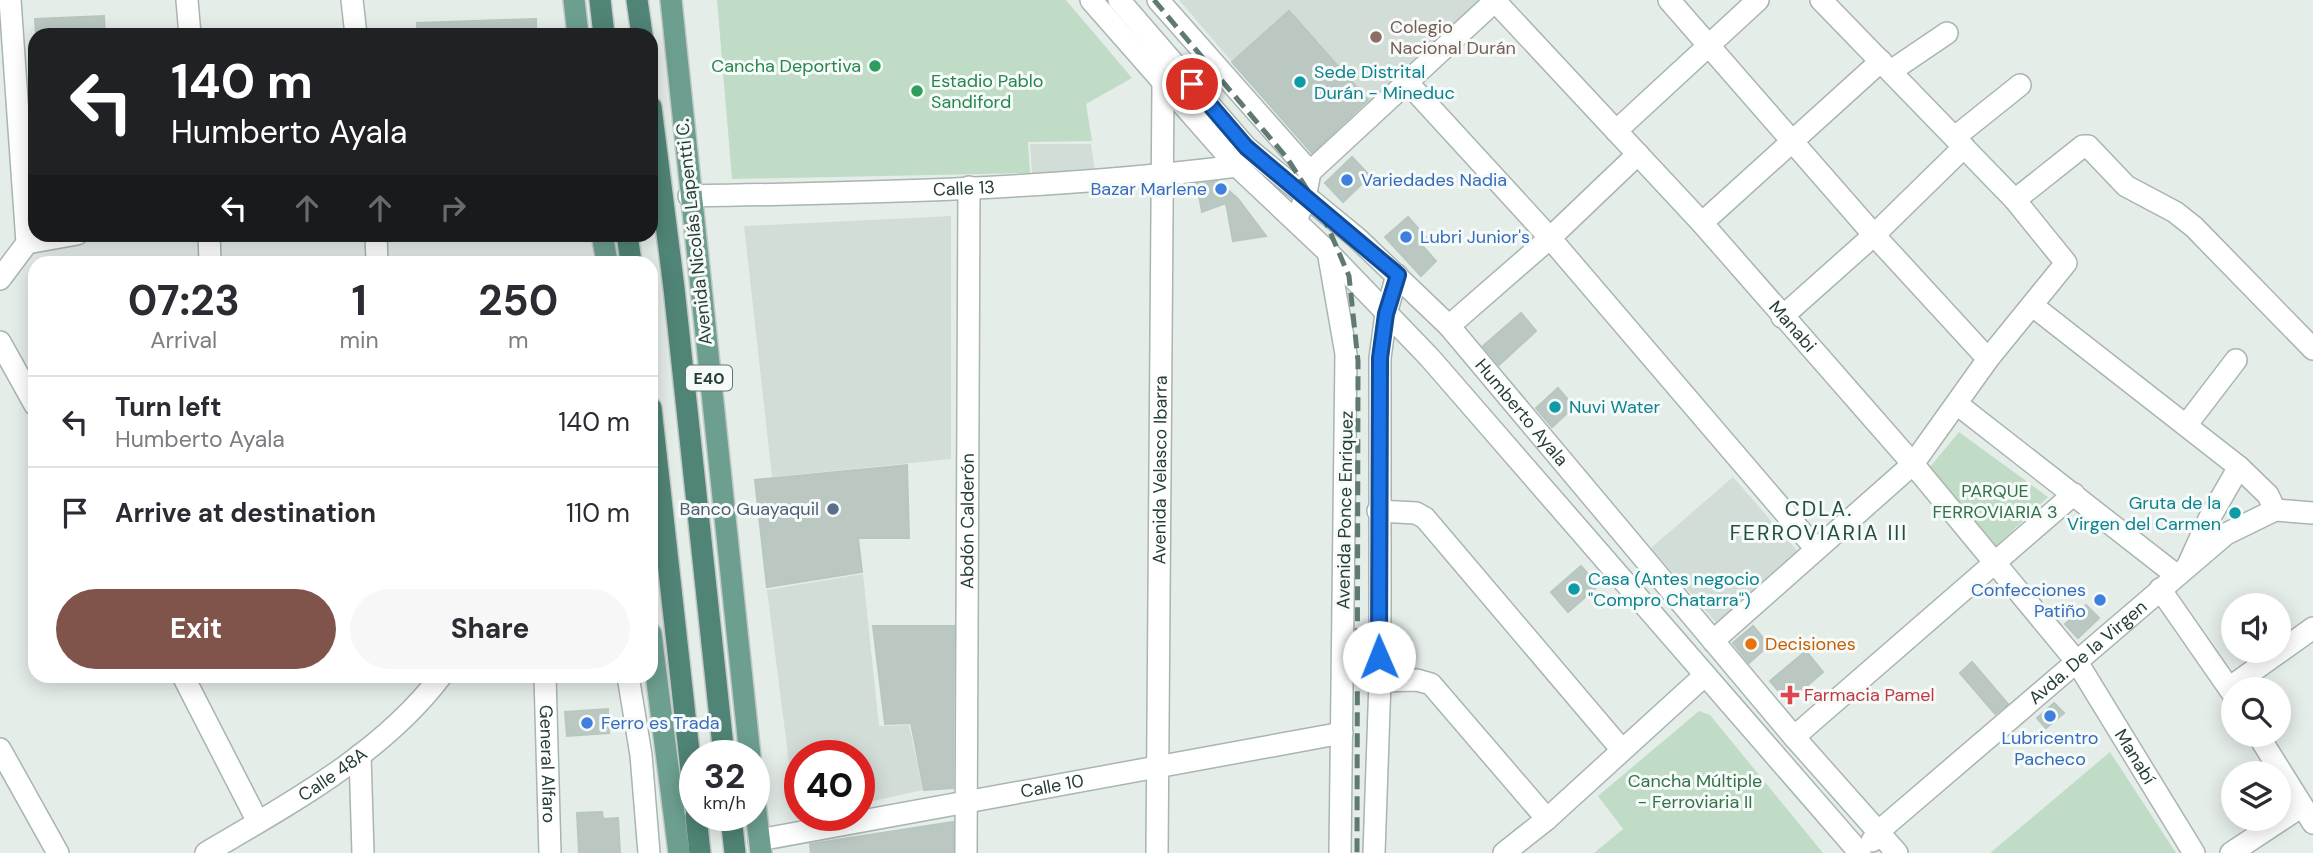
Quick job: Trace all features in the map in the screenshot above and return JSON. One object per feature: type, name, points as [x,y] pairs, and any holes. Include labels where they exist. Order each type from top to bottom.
[{"type":"highway","points":[[600,0],[603,28]]},
{"type":"highway","points":[[637,0],[641,28]]},
{"type":"highway","name":"Avenida Nicolás Lapentti C.","points":[[658,162],[722,740]]},
{"type":"highway","points":[[658,480],[683,740]]},
{"type":"highway","points":[[694,831],[700,853]]},
{"type":"highway","points":[[732,831],[734,853]]},
{"type":"main road","points":[[574,0],[577,28]]},
{"type":"main road","name":"Avenida Nicolás Lapentti C.","points":[[671,0],[748,740]]},
{"type":"main road","points":[[658,666],[679,764]]},
{"type":"main road","points":[[679,853],[687,831]]},
{"type":"street","points":[[0,279],[27,243],[10,0]]},
{"type":"street","points":[[187,0],[189,28]]},
{"type":"street","points":[[352,0],[355,28]]},
{"type":"street","name":"Humberto Ayala","points":[[1091,0],[1237,166],[1328,252],[1430,358],[1704,676],[1862,853]]},
{"type":"street","name":"Humberto Ayala","points":[[1119,0],[1246,147],[1398,275],[1449,326],[1794,737],[1897,853]]},
{"type":"street","points":[[1158,0],[1310,172]]},
{"type":"street","points":[[1669,0],[1874,235],[1988,359]]},
{"type":"street","points":[[1616,131],[1758,0]]},
{"type":"street","points":[[1713,641],[1913,464],[1988,359],[2066,263],[2015,200],[1821,0]]},
{"type":"street","points":[[1296,221],[1305,198],[1310,172],[1496,1]]},
{"type":"street","name":"Manabi","points":[[1496,1],[1702,223],[1913,464],[2077,662]]},
{"type":"street","points":[[1702,223],[1794,141],[1886,66],[1947,33]]},
{"type":"street","points":[[1406,81],[1550,238],[1816,550]]},
{"type":"street","name":"Avenida Velasco Ibarra","points":[[1157,853],[1165,175],[1163,85]]},
{"type":"street","points":[[1782,317],[1874,235],[1959,142],[2020,85]]},
{"type":"street","points":[[2015,200],[2083,146],[2088,146],[2126,186],[2175,212],[2194,227],[2313,349]]},
{"type":"street","points":[[1449,326],[1550,238],[1638,154]]},
{"type":"street","name":"Calle 13","points":[[690,196],[969,187],[1165,175],[1237,166]]},
{"type":"street","name":"Abdón Calderón","points":[[966,853],[969,187]]},
{"type":"street","points":[[1328,252],[1338,223]]},
{"type":"street","points":[[27,243],[33,242]]},
{"type":"street","name":"Avenida Ponce Enriquez","points":[[1328,252],[1346,354],[1340,853]]},
{"type":"street","name":"Avenida Ponce Enriquez","points":[[1374,853],[1380,681],[1380,358],[1386,314],[1398,275]]},
{"type":"street","points":[[2033,306],[2239,467],[2268,495],[2276,510],[2313,513]]},
{"type":"street","points":[[0,342],[28,392]]},
{"type":"street","points":[[2187,424],[2236,360]]},
{"type":"street","points":[[1957,404],[2175,576],[2224,677]]},
{"type":"street","points":[[2175,576],[2239,467]]},
{"type":"street","points":[[1794,737],[2074,494]]},
{"type":"street","name":"Avda. De la Virgen","points":[[1862,853],[1879,831],[2175,576],[2226,534],[2276,510]]},
{"type":"street","points":[[1378,511],[1416,513],[1425,518],[1622,750]]},
{"type":"street","points":[[2249,677],[2313,628]]},
{"type":"street","name":"Manabí","points":[[2077,662],[2194,853]]},
{"type":"street","points":[[1504,853],[1547,819],[1704,676]]},
{"type":"street","points":[[1380,681],[1417,680],[1431,684],[1547,819]]},
{"type":"street","points":[[187,683],[258,822]]},
{"type":"street","name":"Calle 48A","points":[[206,853],[360,755],[419,704],[436,683]]},
{"type":"street","name":"General Alfaro","points":[[545,683],[550,853]]},
{"type":"street","points":[[629,683],[641,755],[649,853]]},
{"type":"street","name":"Calle 10","points":[[760,846],[967,801],[1159,764],[1342,733]]},
{"type":"street","points":[[2231,853],[2307,815],[2265,747]]},
{"type":"street","points":[[0,749],[58,853]]},
{"type":"street","points":[[360,755],[363,853]]},
{"type":"shaded area","name":"Colegio Nacional Durán","points":[[1179,0],[1481,0],[1369,102],[1290,11],[1232,62]]},
{"type":"shaded area","points":[[1030,144],[1091,144],[1095,172],[1032,173]]},
{"type":"shaded area","points":[[951,216],[951,459],[772,477],[744,226]]},
{"type":"shaded area","points":[[1733,477],[1801,555],[1719,626],[1651,548]]},
{"type":"shaded area","points":[[863,574],[879,726],[909,725],[923,790],[875,800],[875,740],[786,740],[767,590]]},
{"type":"green space","name":"Estadio Pablo Sandiford","points":[[717,0],[1066,0],[1132,78],[1086,104],[1092,141],[1028,142],[1030,173],[732,179]]},
{"type":"green space","name":"PARQUE FERROVIARIA 3","points":[[1959,432],[2048,497],[1993,549],[1924,474]]},
{"type":"green space","name":"Cancha Múltiple - Ferroviaria II","points":[[1699,711],[1710,715],[1823,853],[1594,853],[1623,829],[1598,796]]},
{"type":"green space","points":[[2110,752],[2176,853],[1990,853]]},
{"type":"building","name":"Sede Distrital Durán - Mineduc","points":[[1289,11],[1368,100],[1312,153],[1232,62]]},
{"type":"building","points":[[104,16],[105,28],[36,28],[35,19]]},
{"type":"building","points":[[536,19],[536,28],[417,28],[417,23]]},
{"type":"building","name":"Variedades Nadia","points":[[1352,157],[1370,176],[1343,202],[1325,183]]},
{"type":"building","points":[[1218,181],[1238,199],[1266,236],[1233,241],[1226,203],[1202,212],[1197,184]]},
{"type":"building","points":[[1408,217],[1426,237],[1419,242],[1436,261],[1421,276],[1385,237]]},
{"type":"building","points":[[1521,313],[1536,331],[1499,365],[1483,346]]},
{"type":"building","name":"Nuvi Water","points":[[1558,388],[1574,407],[1552,427],[1536,408]]},
{"type":"building","name":"Banco Guayaquil","points":[[907,465],[909,538],[858,538],[862,572],[767,587],[755,480]]},
{"type":"building","name":"Casa (Antes negocio \"Compro Chatarra\")","points":[[1581,566],[1598,586],[1568,612],[1551,592]]},
{"type":"building","points":[[2086,605],[2099,618],[2078,638],[2065,624]]},
{"type":"building","points":[[873,626],[954,626],[953,788],[924,790],[911,723],[885,724]]},
{"type":"building","name":"Decisiones","points":[[1753,626],[1769,645],[1749,663],[1733,643]]},
{"type":"building","points":[[1806,651],[1823,672],[1788,702],[1770,681]]},
{"type":"building","points":[[1972,662],[2008,704],[1995,714],[1960,673]]},
{"type":"building","name":"Lubricentro Pacheco","points":[[2054,703],[2064,713],[2046,728],[2037,718]]},
{"type":"building","name":"Ferro es Trada","points":[[608,709],[609,733],[567,736],[565,712]]},
{"type":"building","points":[[602,812],[603,819],[618,818],[620,853],[579,853],[577,813]]},
{"type":"building","points":[[953,822],[953,853],[811,853],[810,844]]},
{"type":"railway","points":[[1154,0],[1287,158],[1321,211],[1349,276],[1358,361],[1357,853]]},
{"type":"place","name":"Colegio Nacional Durán","points":[[1376,37]]},
{"type":"place","name":"Cancha Deportiva","points":[[875,66]]},
{"type":"place","name":"Sede Distrital Durán - Mineduc","points":[[1300,82]]},
{"type":"place","name":"Estadio Pablo Sandiford","points":[[917,91]]},
{"type":"place","name":"Variedades Nadia","points":[[1347,180]]},
{"type":"place","name":"Bazar Marlene","points":[[1221,189]]},
{"type":"place","name":"Lubri Junior's","points":[[1406,237]]},
{"type":"place","name":"Nuvi Water","points":[[1555,407]]},
{"type":"place","name":"Banco Guayaquil","points":[[833,509]]},
{"type":"place","name":"Gruta de la Virgen del Carmen","points":[[2235,513]]},
{"type":"place","name":"Casa (Antes negocio \"Compro Chatarra\")","points":[[1574,589]]},
{"type":"place","name":"Confecciones Patiño","points":[[2100,600]]},
{"type":"place","name":"Decisiones","points":[[1751,644]]},
{"type":"place","name":"Farmacia Pamel","points":[[1790,695]]},
{"type":"place","name":"Lubricentro Pacheco","points":[[2050,716]]},
{"type":"place","name":"Ferro es Trada","points":[[587,723]]},
{"type":"district","name":"CDLA. FERROVIARIA III","points":[[1819,521]]},
{"type":"route","points":[[1192,84],[1246,147],[1398,275],[1386,314],[1380,358],[1379,657]]}]
